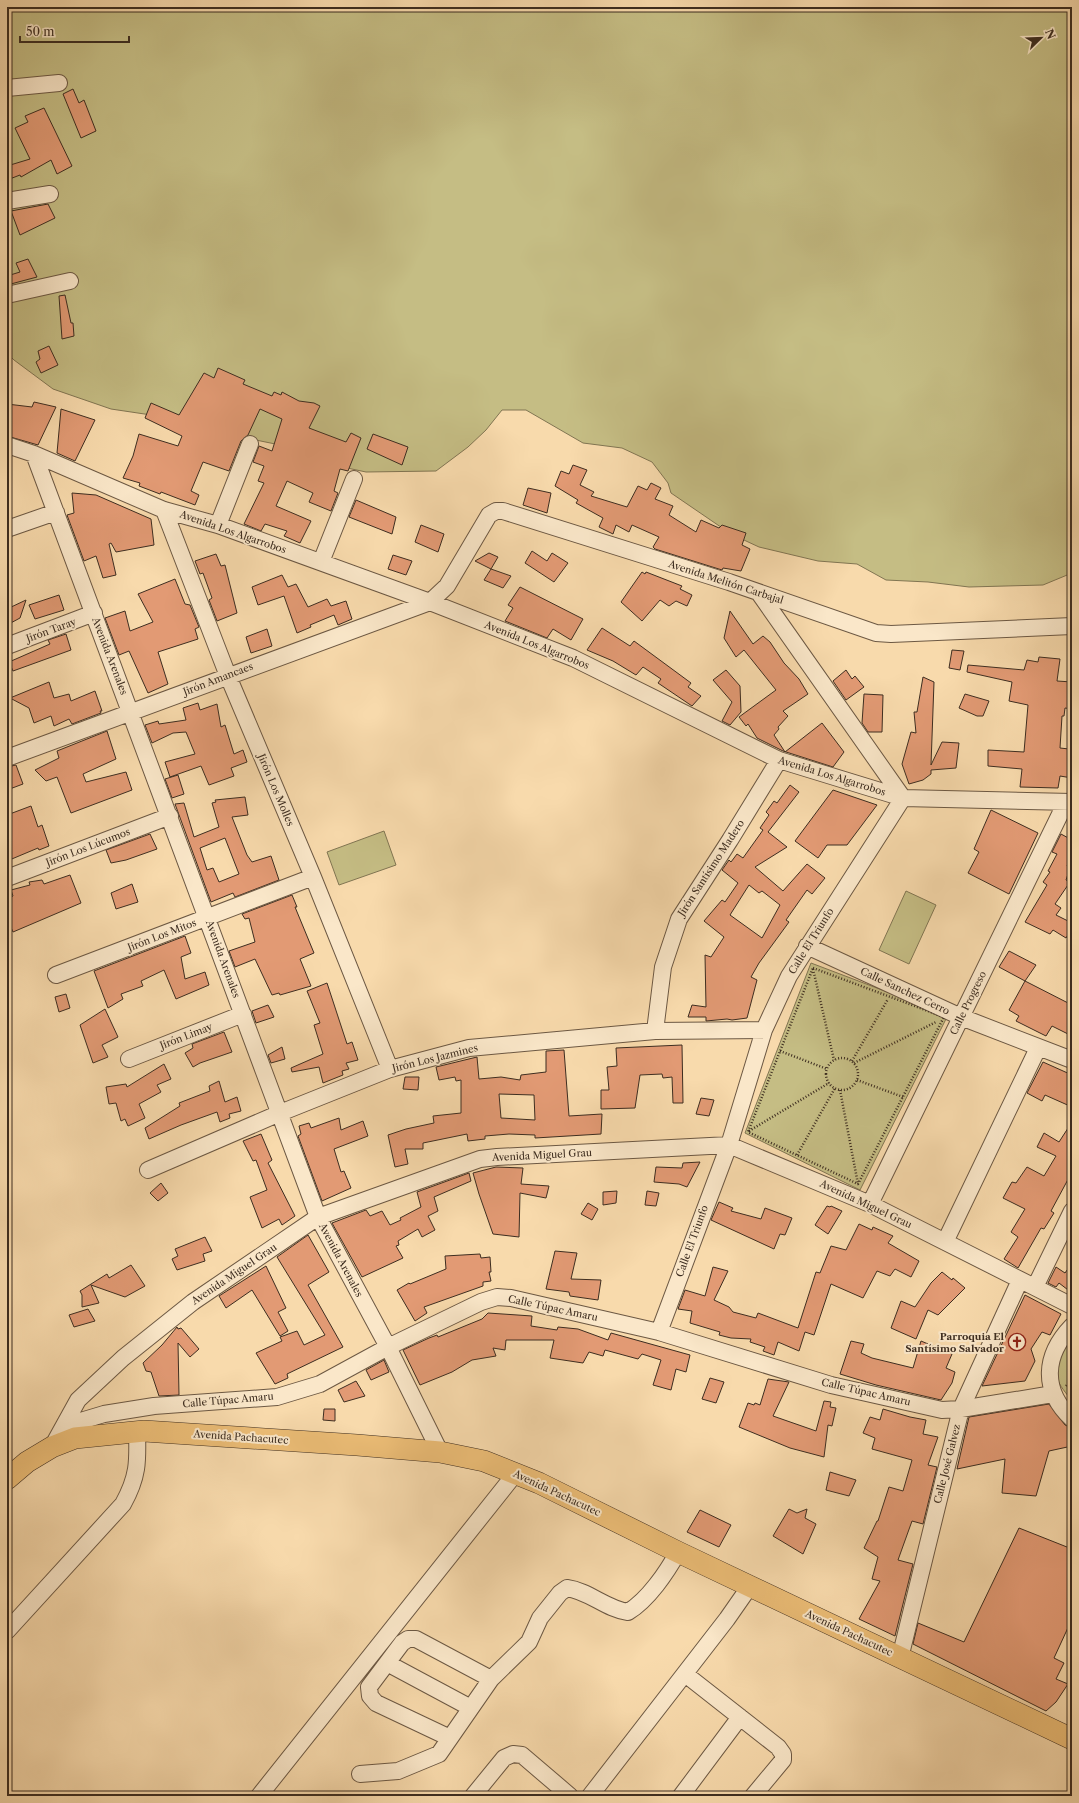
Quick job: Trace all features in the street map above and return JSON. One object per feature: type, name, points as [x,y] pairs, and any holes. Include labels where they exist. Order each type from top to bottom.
[{"type":"main road","name":"Avenida Pachacutec","points":[[7,1479],[27,1462],[52,1447],[75,1438],[137,1432],[357,1445],[440,1452],[484,1461],[539,1483],[678,1552],[900,1658],[1070,1733]]},
{"type":"street","points":[[7,88],[59,83]]},
{"type":"street","points":[[7,201],[50,194]]},
{"type":"street","points":[[7,295],[70,281]]},
{"type":"street","name":"Avenida Los Algarrobos","points":[[7,444],[34,454],[164,510],[218,525],[321,562],[430,602],[573,658],[779,760],[903,798],[1069,802]]},
{"type":"street","points":[[218,525],[250,444]]},
{"type":"street","name":"Avenida Arenales","points":[[34,454],[318,1217],[388,1347],[440,1452]]},
{"type":"street","points":[[321,562],[354,479]]},
{"type":"street","name":"Jirón Los Molles","points":[[164,510],[228,676],[313,877],[390,1069]]},
{"type":"street","name":"Avenida Melitón Carbajal","points":[[430,602],[447,586],[489,515],[496,511],[503,511],[759,593],[876,633],[891,634],[1072,626]]},
{"type":"street","points":[[7,529],[56,512]]},
{"type":"street","points":[[759,593],[903,798]]},
{"type":"street","name":"Jirón Amancaes","points":[[7,758],[430,602]]},
{"type":"street","name":"Jirón Taray","points":[[7,646],[94,614]]},
{"type":"street","name":"Jirón Santísimo Madero","points":[[655,1031],[663,967],[679,919],[779,760]]},
{"type":"street","name":"Calle El Triunfo","points":[[659,1332],[728,1145],[764,1030],[789,976],[903,798]]},
{"type":"street","name":"Calle Progreso","points":[[870,1204],[1069,802]]},
{"type":"street","name":"Jirón Los Lúcumos","points":[[7,878],[170,816]]},
{"type":"street","name":"Jirón Los Mitos","points":[[56,975],[313,877]]},
{"type":"street","name":"Calle Sanchez Cerro","points":[[807,946],[962,1017],[1038,1048],[1072,1060]]},
{"type":"street","name":"Jirón Limay","points":[[129,1059],[243,1014]]},
{"type":"street","name":"Jirón Los Jazmines","points":[[148,1170],[280,1112],[390,1069],[469,1048],[655,1031],[764,1030]]},
{"type":"street","points":[[945,1242],[1038,1048]]},
{"type":"street","name":"Avenida Miguel Grau","points":[[52,1447],[78,1400],[122,1358],[193,1302],[318,1217],[480,1160],[497,1157],[728,1145],[870,1204],[1072,1306]]},
{"type":"street","points":[[1035,1288],[1072,1211]]},
{"type":"street","name":"Calle José Galvez","points":[[900,1658],[961,1410],[1020,1280]]},
{"type":"street","name":"Calle Túpac Amaru","points":[[64,1426],[104,1414],[154,1406],[277,1396],[320,1384],[388,1347],[481,1302],[497,1298],[511,1298],[659,1332],[832,1385],[942,1410],[961,1410],[1053,1394]]},
{"type":"street","points":[[1072,1326],[1061,1337],[1052,1355],[1050,1375],[1053,1394],[1063,1410],[1072,1419]]},
{"type":"street","points":[[7,1630],[123,1504],[131,1488],[138,1464],[137,1432]]},
{"type":"street","points":[[259,1796],[515,1474]]},
{"type":"street","points":[[360,1774],[398,1770],[439,1754],[491,1679],[529,1642],[540,1618],[560,1593],[567,1588],[576,1589],[618,1611],[628,1612],[636,1608],[668,1569],[678,1552]]},
{"type":"street","points":[[590,1796],[685,1674],[750,1586]]},
{"type":"street","points":[[450,1738],[376,1703],[370,1696],[369,1688],[402,1642],[408,1639],[416,1639],[491,1679]]},
{"type":"street","points":[[387,1663],[470,1708]]},
{"type":"street","points":[[685,1674],[778,1747],[783,1754],[783,1760],[753,1796]]},
{"type":"street","points":[[681,1796],[740,1717]]},
{"type":"street","points":[[473,1796],[504,1758],[513,1754],[522,1755],[570,1796]]},
{"type":"path","points":[[813,968],[944,1017],[962,1017]]},
{"type":"path","points":[[748,1132],[813,968]]},
{"type":"path","points":[[813,968],[834,1060]]},
{"type":"path","points":[[853,1062],[890,996]]},
{"type":"path","points":[[853,1062],[944,1017]]},
{"type":"path","points":[[858,1184],[944,1017]]},
{"type":"path","points":[[780,1051],[827,1069]]},
{"type":"path","points":[[842,1058],[853,1062],[858,1070],[857,1080],[850,1088],[840,1090],[829,1083],[826,1076],[827,1069],[834,1060],[842,1058]]},
{"type":"path","points":[[857,1080],[903,1097]]},
{"type":"path","points":[[728,1145],[829,1083]]},
{"type":"path","points":[[797,1155],[835,1088]]},
{"type":"path","points":[[840,1090],[858,1184]]},
{"type":"path","points":[[748,1132],[858,1184]]},
{"type":"shaded area","points":[[7,7],[1072,7],[1072,573],[1043,585],[969,587],[928,582],[886,580],[857,564],[818,561],[759,547],[731,534],[671,493],[668,483],[652,462],[622,448],[583,443],[526,410],[502,410],[486,430],[468,447],[436,471],[366,472],[314,461],[285,446],[246,438],[213,421],[178,419],[111,409],[53,389],[7,353]]},
{"type":"shaded area","points":[[384,831],[396,865],[339,885],[327,852]]},
{"type":"shaded area","points":[[906,891],[936,905],[909,964],[879,950]]},
{"type":"shaded area","points":[[811,963],[948,1015],[860,1190],[745,1133]]},
{"type":"shaded area","points":[[1072,1334],[1072,1401],[1059,1384],[1056,1366],[1060,1354]]},
{"type":"building","points":[[73,89],[79,103],[84,100],[96,131],[81,138],[63,94]]},
{"type":"building","points":[[44,108],[72,166],[57,174],[51,160],[21,177],[20,175],[7,180],[7,166],[30,159],[15,128],[28,122],[25,116]]},
{"type":"building","points":[[48,204],[55,218],[20,235],[11,211]]},
{"type":"building","points":[[28,259],[37,277],[7,285],[7,276],[20,272],[16,263]]},
{"type":"building","points":[[65,295],[71,323],[73,323],[74,336],[62,339],[59,296]]},
{"type":"building","points":[[49,346],[58,365],[41,373],[36,362],[40,359],[38,351]]},
{"type":"building","points":[[218,368],[245,380],[243,384],[272,396],[274,392],[281,395],[282,392],[299,401],[314,403],[320,406],[309,428],[346,442],[351,433],[361,438],[348,471],[340,469],[334,491],[338,493],[331,511],[309,502],[313,493],[287,481],[276,506],[311,521],[300,543],[284,536],[287,531],[265,524],[261,531],[244,524],[264,483],[258,481],[264,466],[253,462],[259,446],[272,451],[282,419],[260,409],[248,435],[241,441],[229,471],[203,462],[191,491],[199,495],[195,505],[161,492],[160,494],[139,486],[140,483],[123,478],[133,456],[139,434],[178,446],[182,436],[145,418],[151,403],[179,415],[204,373],[214,378]]},
{"type":"building","points":[[34,402],[56,407],[38,445],[7,436],[7,404],[32,407]]},
{"type":"building","points":[[61,409],[95,420],[75,461],[57,453]]},
{"type":"building","points":[[373,434],[408,447],[402,465],[367,449]]},
{"type":"building","points":[[573,465],[587,470],[580,485],[594,492],[591,496],[627,507],[638,486],[647,490],[651,483],[661,488],[655,499],[673,506],[669,515],[696,532],[701,520],[719,528],[722,525],[746,533],[742,545],[750,549],[741,571],[723,568],[722,570],[655,549],[653,547],[659,537],[632,525],[629,532],[616,525],[613,534],[599,527],[603,518],[576,503],[578,500],[555,486],[561,471],[569,474]]},
{"type":"building","points":[[528,488],[551,493],[547,513],[523,505]]},
{"type":"building","points":[[72,493],[96,495],[151,519],[154,545],[116,552],[111,543],[109,544],[116,575],[103,578],[96,556],[84,561],[67,515],[74,513]]},
{"type":"building","points":[[356,500],[396,517],[392,534],[349,517]]},
{"type":"building","points":[[421,525],[444,534],[438,552],[415,542]]},
{"type":"building","points":[[532,551],[547,561],[552,553],[568,563],[554,582],[525,563]]},
{"type":"building","points":[[489,553],[498,557],[491,569],[475,561]]},
{"type":"building","points":[[216,554],[221,566],[225,565],[237,613],[217,621],[209,600],[212,598],[203,573],[200,574],[195,561]]},
{"type":"building","points":[[393,555],[412,561],[406,575],[388,569]]},
{"type":"building","points":[[491,569],[511,576],[503,588],[484,580]]},
{"type":"building","points":[[642,572],[645,574],[646,572],[682,586],[680,589],[692,595],[687,606],[676,601],[669,606],[660,600],[642,621],[621,602]]},
{"type":"building","points":[[282,575],[288,587],[296,584],[308,607],[327,599],[331,606],[346,601],[352,619],[338,625],[334,615],[310,625],[311,627],[297,633],[284,596],[258,605],[252,587]]},
{"type":"building","points":[[175,579],[185,604],[190,605],[199,627],[195,629],[198,639],[158,652],[168,684],[148,693],[129,651],[119,655],[105,618],[125,611],[130,631],[153,622],[138,594]]},
{"type":"building","points":[[520,587],[583,619],[571,640],[553,629],[547,638],[505,621],[513,608],[508,605]]},
{"type":"building","points":[[59,595],[64,610],[35,619],[29,605]]},
{"type":"building","points":[[26,600],[20,618],[7,625],[7,609]]},
{"type":"building","points":[[730,611],[753,644],[763,636],[770,642],[784,663],[799,679],[808,694],[783,711],[788,716],[778,727],[779,729],[774,735],[785,752],[757,738],[748,724],[746,726],[739,717],[776,690],[744,650],[736,657],[724,638]]},
{"type":"building","points":[[602,628],[630,646],[634,641],[691,683],[688,687],[701,696],[692,706],[658,683],[661,679],[643,667],[636,675],[613,661],[587,650]]},
{"type":"building","points":[[267,629],[272,646],[251,653],[246,637]]},
{"type":"building","points":[[66,634],[71,650],[13,671],[9,662],[50,644],[48,640]]},
{"type":"building","points":[[952,650],[964,651],[960,670],[949,668]]},
{"type":"building","points":[[1039,657],[1060,659],[1057,681],[1072,682],[1072,709],[1065,708],[1064,716],[1062,716],[1060,748],[1069,749],[1068,758],[1072,758],[1072,778],[1060,776],[1058,788],[1020,787],[1022,769],[988,766],[988,750],[1024,752],[1028,705],[1009,701],[1012,682],[967,672],[968,665],[1024,670],[1027,660],[1038,662]]},
{"type":"building","points":[[726,670],[740,686],[741,712],[730,725],[722,721],[732,702],[713,680]]},
{"type":"building","points":[[846,670],[852,679],[855,676],[864,687],[846,700],[833,681]]},
{"type":"building","points":[[923,677],[934,682],[931,765],[942,742],[959,743],[956,768],[931,770],[931,774],[923,780],[909,784],[902,764],[911,732],[916,733],[914,712],[917,712]]},
{"type":"building","points":[[49,682],[54,698],[69,694],[71,701],[95,691],[102,711],[100,711],[101,713],[72,724],[69,719],[54,726],[51,716],[34,723],[29,708],[10,698]]},
{"type":"building","points":[[864,694],[883,695],[882,732],[868,732],[862,723]]},
{"type":"building","points":[[965,694],[989,701],[983,716],[977,716],[959,708]]},
{"type":"building","points":[[198,703],[200,710],[217,704],[221,727],[225,725],[234,754],[243,750],[247,762],[231,768],[234,776],[209,785],[201,766],[170,777],[165,762],[195,754],[186,732],[173,733],[152,743],[145,725],[158,721],[159,724],[186,720],[183,708]]},
{"type":"building","points":[[822,723],[844,752],[833,767],[785,752]]},
{"type":"building","points":[[107,731],[116,759],[83,774],[86,782],[126,772],[132,790],[71,813],[57,777],[46,781],[35,770],[59,758],[57,751]]},
{"type":"building","points":[[16,765],[23,784],[7,790],[7,767]]},
{"type":"building","points":[[178,775],[184,794],[172,798],[165,779]]},
{"type":"building","points":[[790,785],[799,792],[768,832],[787,847],[755,867],[783,891],[807,864],[825,878],[812,894],[807,890],[786,920],[789,922],[759,963],[751,977],[757,980],[747,1018],[706,1021],[706,1017],[688,1017],[692,1005],[706,1007],[705,955],[711,957],[724,937],[704,921],[722,900],[725,902],[738,883],[722,870],[729,860],[731,862],[737,854],[743,858],[763,830],[760,828],[769,815],[766,812],[774,801],[777,803]],"holes":[[[749,885],[759,893],[762,891],[780,905],[762,938],[730,915]]]},
{"type":"building","points":[[833,790],[877,805],[847,845],[827,845],[818,858],[795,841]]},
{"type":"building","points":[[245,797],[248,815],[232,817],[247,855],[252,862],[271,856],[279,880],[235,897],[233,893],[211,902],[175,804],[184,803],[194,837],[219,827],[212,803],[216,802],[215,800]],"holes":[[[225,838],[239,874],[219,882],[213,868],[207,870],[200,848]]]},
{"type":"building","points":[[31,806],[38,827],[42,825],[49,846],[39,850],[38,848],[7,861],[7,815]]},
{"type":"building","points":[[991,810],[1038,833],[1009,894],[968,873],[979,852],[974,849]]},
{"type":"building","points":[[150,834],[157,849],[126,860],[111,863],[106,850]]},
{"type":"building","points":[[1061,834],[1072,840],[1072,857],[1067,866],[1070,868],[1066,880],[1070,882],[1055,904],[1061,908],[1056,915],[1072,923],[1072,928],[1066,938],[1053,930],[1050,934],[1025,922],[1047,885],[1043,882],[1050,872],[1048,871],[1057,854],[1052,852]]},
{"type":"building","points":[[70,875],[81,903],[13,932],[10,925],[7,926],[7,900],[13,896],[11,890],[30,885],[29,882],[42,880],[44,884]]},
{"type":"building","points":[[132,884],[138,902],[116,909],[111,893]]},
{"type":"building","points":[[292,895],[297,907],[295,907],[314,953],[300,959],[311,986],[280,995],[279,993],[272,995],[255,959],[235,967],[229,951],[255,942],[249,918],[245,919],[242,914]]},
{"type":"building","points":[[185,936],[191,953],[181,957],[185,979],[205,972],[209,985],[176,999],[164,970],[141,981],[143,986],[121,994],[123,999],[108,1008],[94,971]]},
{"type":"building","points":[[1009,951],[1036,965],[1025,981],[999,967]]},
{"type":"building","points":[[1025,981],[1072,1005],[1072,1025],[1068,1034],[1052,1026],[1046,1036],[1016,1021],[1019,1016],[1009,1010]]},
{"type":"building","points":[[327,983],[347,1044],[352,1042],[358,1060],[346,1063],[349,1069],[342,1071],[343,1075],[323,1083],[319,1067],[292,1072],[291,1068],[323,1054],[314,1025],[320,1023],[307,991]]},
{"type":"building","points":[[66,994],[70,1008],[59,1012],[55,997]]},
{"type":"building","points":[[268,1005],[274,1017],[256,1023],[252,1011]]},
{"type":"building","points":[[105,1009],[118,1037],[102,1045],[108,1057],[93,1063],[80,1025]]},
{"type":"building","points":[[224,1032],[232,1052],[200,1063],[193,1067],[185,1053],[193,1048],[192,1044]]},
{"type":"building","points":[[682,1045],[683,1103],[673,1103],[672,1077],[663,1078],[662,1074],[640,1075],[635,1108],[601,1109],[601,1090],[609,1090],[607,1067],[617,1066],[616,1048]]},
{"type":"building","points":[[282,1047],[285,1059],[271,1063],[268,1055]]},
{"type":"building","points":[[564,1050],[569,1116],[602,1114],[601,1134],[535,1138],[535,1135],[509,1134],[485,1136],[485,1139],[468,1141],[467,1134],[423,1143],[423,1149],[405,1149],[408,1164],[395,1167],[388,1135],[406,1129],[434,1123],[433,1116],[461,1113],[461,1080],[456,1081],[455,1077],[439,1080],[436,1067],[477,1057],[479,1079],[501,1077],[520,1080],[521,1075],[546,1072],[546,1051]],"holes":[[[499,1094],[534,1095],[535,1120],[501,1118]]]},
{"type":"building","points":[[1043,1062],[1072,1075],[1072,1107],[1045,1095],[1042,1101],[1027,1093]]},
{"type":"building","points":[[164,1064],[171,1079],[157,1085],[161,1092],[139,1104],[145,1118],[128,1126],[125,1119],[121,1121],[116,1103],[109,1104],[106,1087],[126,1084],[127,1087]]},
{"type":"building","points":[[405,1077],[419,1077],[418,1090],[403,1089]]},
{"type":"building","points":[[219,1081],[225,1102],[237,1097],[241,1111],[229,1114],[230,1118],[220,1122],[217,1112],[181,1125],[149,1139],[145,1128],[180,1106],[179,1103],[210,1091],[209,1086]]},
{"type":"building","points":[[701,1098],[714,1100],[709,1116],[696,1114]]},
{"type":"building","points":[[339,1118],[341,1130],[363,1121],[368,1136],[334,1149],[341,1172],[344,1171],[351,1188],[322,1201],[298,1136],[301,1134],[299,1126],[309,1123],[311,1128]]},
{"type":"building","points":[[1072,1122],[1072,1172],[1051,1211],[1054,1213],[1044,1229],[1041,1228],[1018,1268],[1004,1259],[1018,1237],[1011,1232],[1025,1209],[1003,1198],[1012,1182],[1016,1183],[1027,1167],[1044,1176],[1056,1156],[1037,1147],[1044,1133],[1059,1142]]},
{"type":"building","points":[[261,1134],[272,1160],[268,1163],[295,1216],[282,1225],[279,1219],[262,1228],[250,1197],[267,1190],[256,1160],[253,1161],[243,1141]]},
{"type":"building","points":[[700,1162],[687,1187],[679,1184],[654,1182],[656,1167],[682,1168],[683,1163]]},
{"type":"building","points":[[496,1167],[523,1168],[521,1184],[549,1186],[546,1198],[520,1193],[519,1237],[493,1234],[479,1194],[473,1173]]},
{"type":"building","points":[[469,1173],[471,1181],[434,1197],[438,1211],[428,1216],[435,1230],[422,1237],[418,1229],[398,1241],[399,1245],[396,1246],[403,1258],[362,1277],[332,1223],[366,1210],[370,1216],[382,1211],[390,1225],[421,1207],[417,1192]]},
{"type":"building","points":[[161,1183],[168,1193],[158,1201],[150,1193]]},
{"type":"building","points":[[617,1191],[616,1203],[603,1205],[603,1192]]},
{"type":"building","points":[[647,1191],[659,1193],[656,1206],[645,1205]]},
{"type":"building","points":[[719,1202],[733,1208],[731,1211],[761,1219],[765,1208],[792,1218],[785,1235],[780,1234],[774,1249],[711,1220]]},
{"type":"building","points":[[588,1203],[598,1209],[592,1220],[581,1214]]},
{"type":"building","points":[[827,1206],[831,1206],[842,1211],[828,1234],[815,1225]]},
{"type":"building","points":[[859,1224],[872,1230],[873,1227],[893,1236],[888,1243],[919,1261],[911,1277],[895,1269],[890,1276],[877,1271],[863,1298],[831,1284],[814,1335],[805,1332],[799,1351],[778,1342],[774,1355],[763,1351],[765,1347],[750,1342],[751,1339],[731,1338],[719,1335],[720,1332],[690,1323],[692,1311],[678,1309],[685,1290],[705,1296],[713,1267],[728,1271],[714,1300],[729,1307],[733,1312],[756,1318],[758,1313],[798,1328],[816,1272],[820,1273],[831,1246],[846,1250]]},
{"type":"building","points":[[308,1235],[329,1272],[308,1285],[343,1347],[287,1374],[288,1378],[275,1384],[256,1353],[282,1341],[280,1337],[297,1331],[304,1345],[325,1335],[277,1257]]},
{"type":"building","points":[[205,1237],[212,1251],[203,1254],[205,1261],[177,1270],[172,1259],[178,1256],[175,1249]]},
{"type":"building","points":[[555,1251],[577,1253],[571,1279],[601,1280],[598,1300],[570,1296],[569,1292],[546,1289]]},
{"type":"building","points":[[480,1254],[481,1258],[490,1257],[491,1272],[489,1272],[491,1281],[483,1282],[483,1286],[424,1307],[427,1313],[415,1321],[397,1290],[409,1283],[410,1284],[446,1269],[445,1256]]},
{"type":"building","points":[[1072,1263],[1072,1293],[1059,1283],[1056,1287],[1048,1283],[1056,1267],[1065,1273]]},
{"type":"building","points":[[131,1265],[145,1286],[125,1297],[91,1285],[99,1303],[82,1307],[82,1295],[80,1291],[107,1274],[109,1278]]},
{"type":"building","points":[[266,1266],[286,1308],[278,1312],[288,1331],[280,1336],[252,1290],[226,1308],[219,1296]]},
{"type":"building","points":[[942,1272],[952,1280],[953,1278],[965,1288],[938,1315],[928,1310],[916,1339],[891,1328],[901,1301],[915,1307],[931,1283]]},
{"type":"building","name":"Parroquia El Santísimo Salvador","points":[[1025,1295],[1061,1314],[1050,1335],[1042,1332],[1031,1349],[1035,1361],[1025,1381],[982,1386]]},
{"type":"building","points":[[88,1309],[95,1321],[74,1327],[69,1315]]},
{"type":"building","points":[[488,1313],[532,1316],[531,1326],[557,1330],[558,1327],[578,1329],[608,1340],[611,1333],[690,1355],[686,1372],[676,1369],[671,1390],[653,1385],[661,1360],[642,1354],[638,1359],[605,1350],[603,1356],[589,1352],[583,1363],[550,1358],[554,1340],[506,1340],[505,1350],[493,1348],[496,1356],[472,1360],[452,1372],[420,1385],[403,1350],[429,1338],[437,1335],[438,1337],[482,1319]]},
{"type":"building","points":[[177,1327],[178,1329],[181,1328],[199,1349],[190,1357],[178,1343],[179,1395],[159,1396],[151,1372],[146,1371],[143,1363],[162,1345]]},
{"type":"building","points":[[851,1341],[864,1344],[861,1353],[872,1358],[913,1368],[921,1341],[952,1354],[946,1368],[955,1372],[952,1383],[941,1400],[876,1385],[840,1374]]},
{"type":"building","points":[[384,1360],[389,1372],[371,1380],[366,1370]]},
{"type":"building","points":[[710,1378],[724,1382],[716,1403],[702,1399]]},
{"type":"building","points":[[768,1379],[789,1382],[773,1416],[816,1431],[824,1401],[831,1402],[830,1407],[836,1408],[832,1426],[828,1425],[824,1457],[790,1448],[739,1427],[748,1403],[760,1405]]},
{"type":"building","points":[[356,1381],[365,1396],[344,1402],[338,1390]]},
{"type":"building","points":[[1049,1404],[1065,1425],[1072,1428],[1072,1446],[1049,1451],[1036,1496],[1002,1493],[1005,1459],[957,1469],[969,1417]]},
{"type":"building","points":[[324,1409],[335,1409],[335,1421],[323,1420]]},
{"type":"building","points":[[883,1409],[926,1420],[923,1434],[938,1437],[928,1465],[937,1467],[923,1524],[912,1521],[898,1560],[913,1564],[895,1636],[859,1619],[880,1581],[872,1579],[878,1557],[864,1548],[878,1521],[889,1487],[903,1491],[912,1460],[872,1449],[875,1438],[863,1433],[870,1417],[880,1420]]},
{"type":"building","points":[[830,1472],[856,1480],[849,1496],[826,1490]]},
{"type":"building","points":[[789,1509],[797,1513],[807,1509],[805,1518],[816,1524],[803,1554],[773,1536]]},
{"type":"building","points":[[700,1510],[731,1525],[719,1547],[687,1532]]},
{"type":"building","points":[[1019,1528],[1072,1549],[1072,1619],[1054,1658],[1064,1663],[1056,1679],[1068,1684],[1056,1702],[1046,1711],[913,1644],[918,1623],[964,1642]]},
{"type":"place","name":"Parroquia El Santísimo Salvador","points":[[1017,1342]]}]
